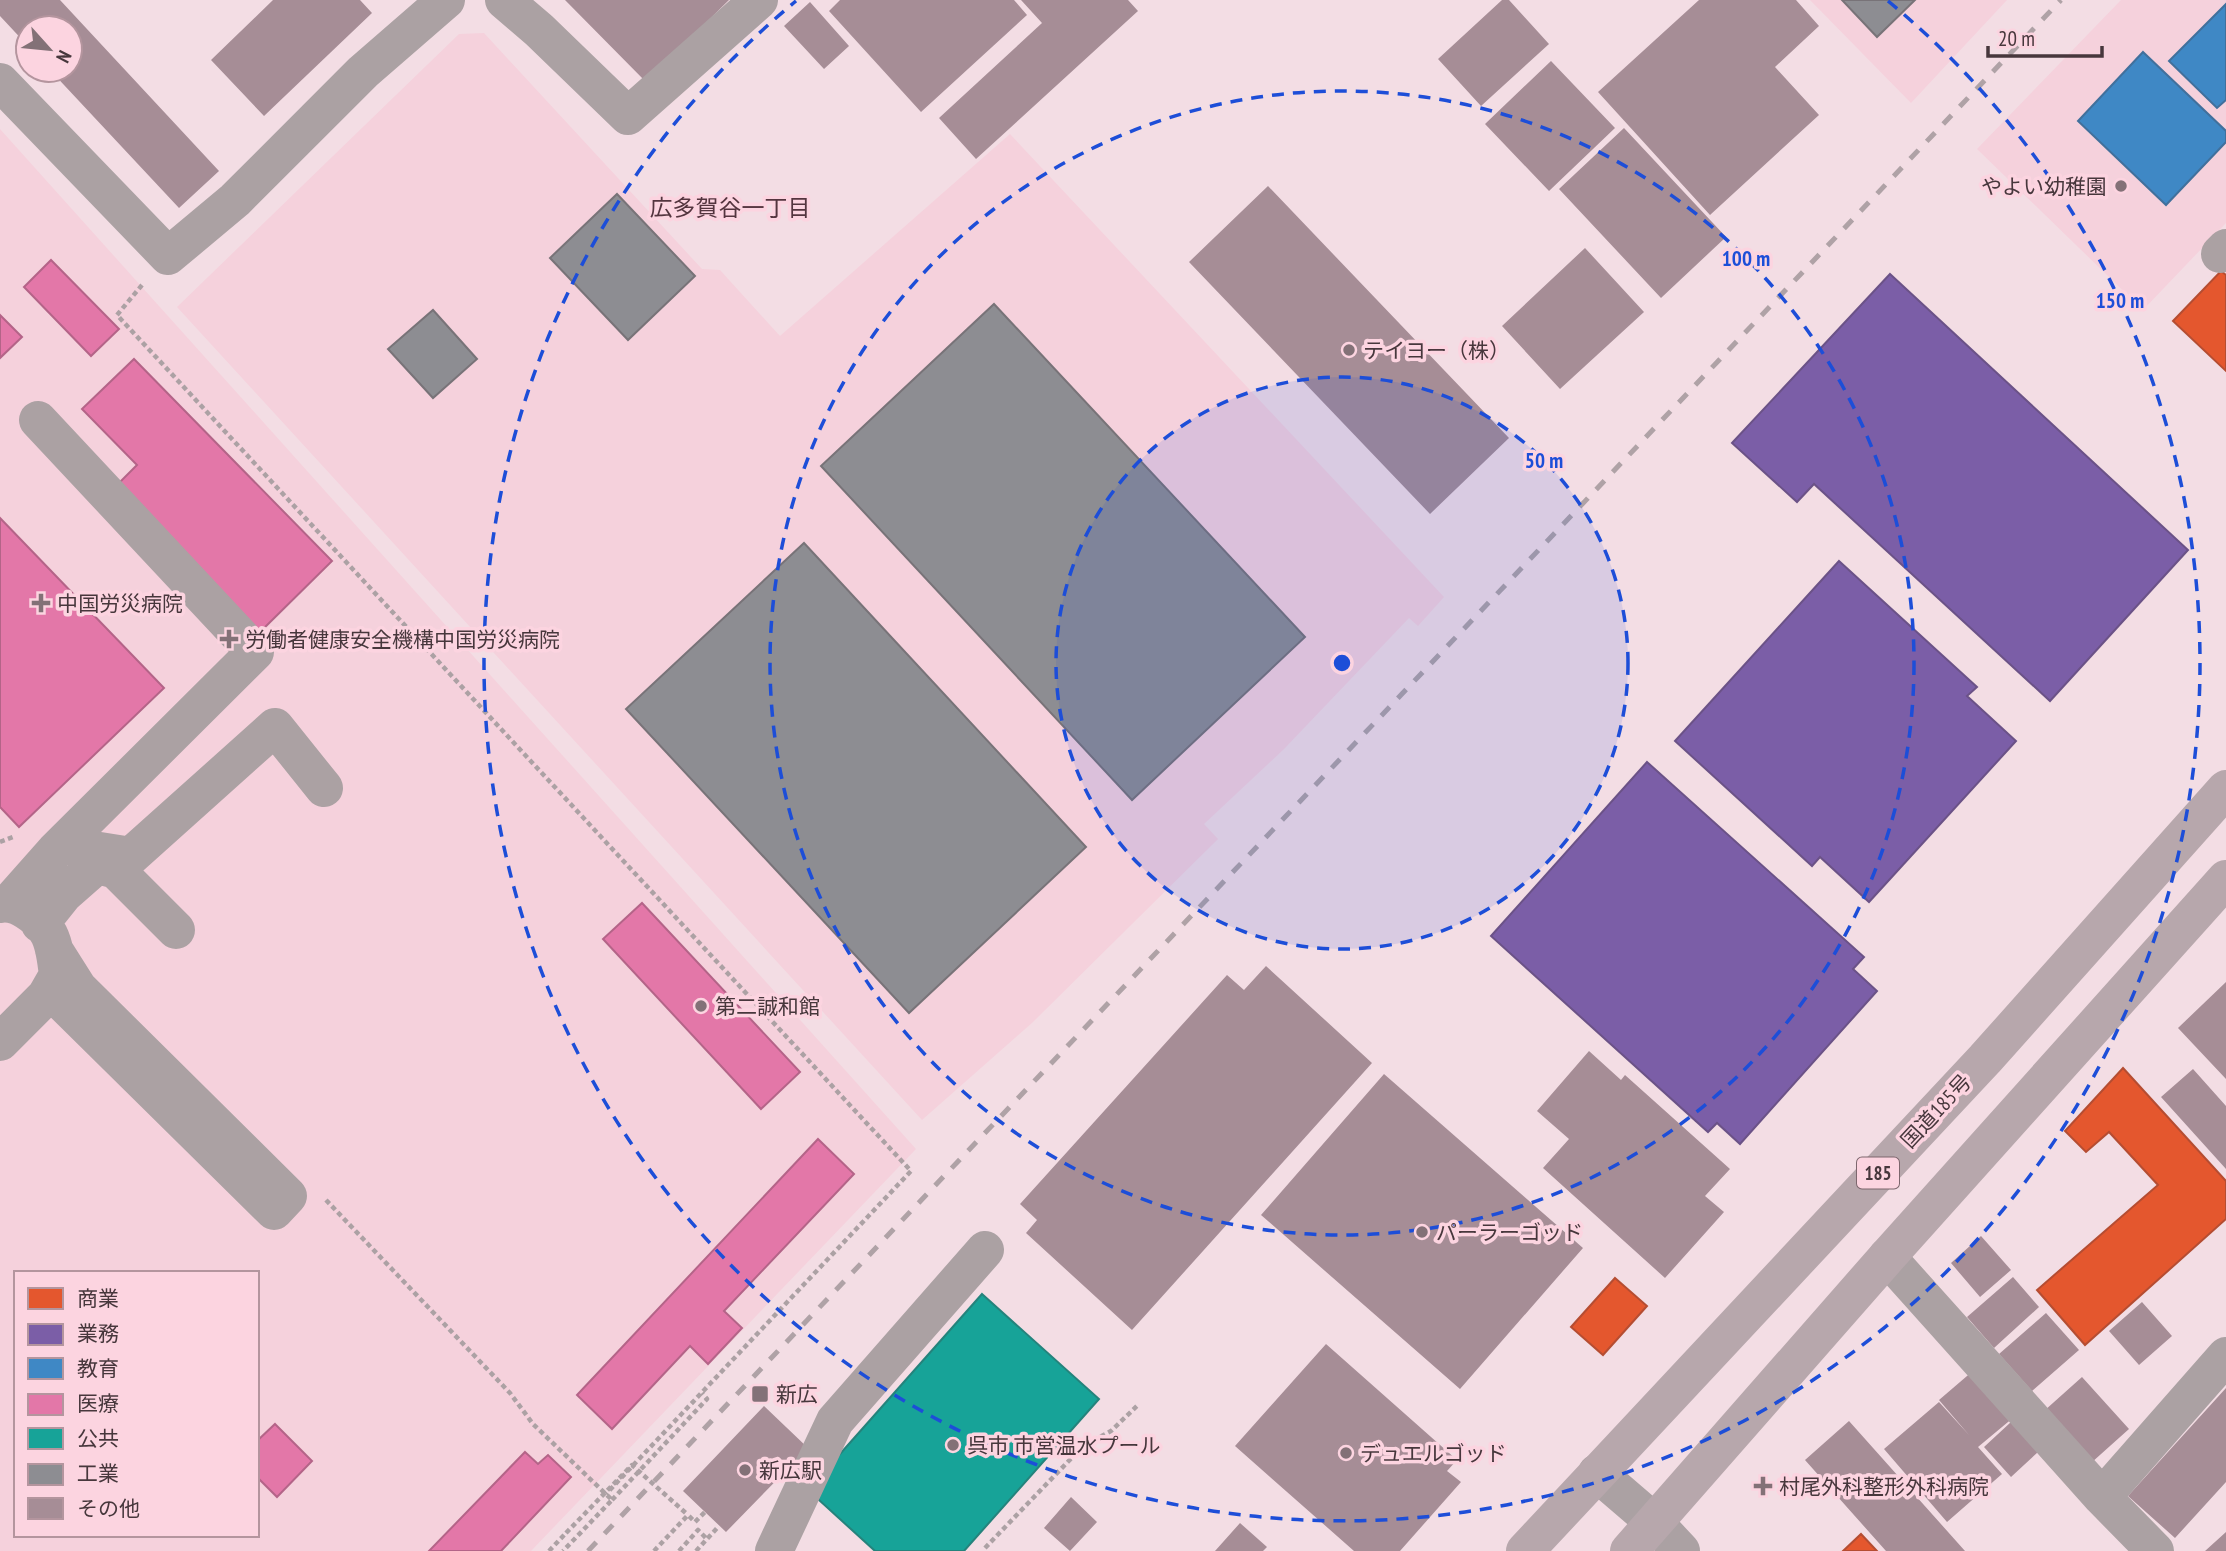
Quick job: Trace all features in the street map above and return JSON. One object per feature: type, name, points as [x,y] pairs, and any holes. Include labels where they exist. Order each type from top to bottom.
[{"type":"highway","name":"国道185号","points":[[1525,1551],[1985,1059],[2226,789]]},
{"type":"highway","points":[[1629,1551],[2226,878]]},
{"type":"street","points":[[0,82],[168,256],[235,200],[363,72],[446,0]]},
{"type":"street","points":[[504,0],[628,116],[759,0]]},
{"type":"street","points":[[26,920],[62,845],[255,652],[38,420]]},
{"type":"street","points":[[62,845],[131,856],[275,727],[324,788]]},
{"type":"street","points":[[26,920],[97,866],[116,870],[176,930]]},
{"type":"street","points":[[0,1042],[50,990],[58,975],[26,920]]},
{"type":"street","points":[[26,920],[78,988],[288,1196],[274,1211],[50,990]]},
{"type":"street","points":[[774,1551],[835,1420],[985,1250]]},
{"type":"street","points":[[1887,1257],[2102,1497],[2155,1551]]},
{"type":"street","points":[[2102,1497],[2226,1356]]},
{"type":"street","points":[[1597,1473],[1654,1522],[1681,1551]]},
{"type":"path","points":[[168,256],[117,315],[911,1171],[606,1494]]},
{"type":"path","points":[[510,1393],[533,1424],[612,1500]]},
{"type":"path","points":[[563,1551],[700,1407],[707,1399],[702,1393]]},
{"type":"path","points":[[985,1548],[1083,1446],[1111,1431],[1139,1404]]},
{"type":"path","points":[[553,1550],[632,1465],[695,1522],[705,1512]]},
{"type":"path","points":[[654,1551],[688,1515]]},
{"type":"path","points":[[696,1551],[719,1526]]},
{"type":"path","points":[[679,1551],[698,1530],[707,1539]]},
{"type":"shaded area","points":[[1810,0],[2007,0],[1911,103]]},
{"type":"shaded area","name":"やよい幼稚園","points":[[2121,0],[2226,0],[2226,223],[2143,310],[1977,149]]},
{"type":"shaded area","points":[[484,33],[702,269],[720,270],[780,336],[1010,134],[1444,597],[1418,626],[1409,618],[1284,749],[1204,824],[1218,839],[1032,1023],[922,1120],[177,307],[459,34]]},
{"type":"shaded area","name":"労働者健康安全機構中国労災病院","points":[[0,129],[916,1149],[531,1551],[0,1551]]},
{"type":"building: 商業","points":[[2221,271],[2226,275],[2226,371],[2173,321]]},
{"type":"building: 商業","points":[[2123,1068],[2226,1181],[2226,1219],[2085,1345],[2037,1290],[2158,1185],[2109,1132],[2086,1152],[2065,1131]]},
{"type":"building: 商業","points":[[1615,1278],[1647,1306],[1603,1355],[1571,1327]]},
{"type":"building: 商業","points":[[1861,1534],[1877,1551],[1843,1551]]},
{"type":"building: 業務","points":[[1890,274],[2188,550],[2050,701],[1814,484],[1797,502],[1732,443]]},
{"type":"building: 業務","points":[[1839,561],[1977,687],[1967,696],[2016,741],[1869,902],[1820,857],[1812,866],[1675,741]]},
{"type":"building: 業務","points":[[1647,762],[1864,957],[1853,969],[1877,991],[1740,1144],[1717,1123],[1708,1132],[1491,936]]},
{"type":"building: 教育","points":[[2226,4],[2226,100],[2217,108],[2169,61]]},
{"type":"building: 教育","points":[[2143,52],[2226,131],[2226,142],[2166,205],[2078,121]]},
{"type":"building: 医療","points":[[51,260],[119,329],[91,356],[24,287]]},
{"type":"building: 医療","points":[[0,315],[22,337],[0,358]]},
{"type":"building: 医療","points":[[134,359],[332,561],[257,635],[114,488],[137,465],[82,409]]},
{"type":"building: 医療","name":"中国労災病院","points":[[0,518],[164,688],[19,827],[0,807]]},
{"type":"building: 医療","name":"第二誠和館","points":[[642,903],[800,1072],[761,1109],[603,939]]},
{"type":"building: 医療","points":[[818,1139],[854,1174],[724,1311],[742,1328],[708,1364],[690,1346],[612,1429],[577,1395]]},
{"type":"building: 医療","points":[[275,1424],[312,1461],[277,1497],[259,1479],[259,1439]]},
{"type":"building: 医療","points":[[525,1452],[538,1464],[548,1455],[571,1477],[501,1551],[429,1551]]},
{"type":"building: 公共","name":"呉市 市営温水プール","points":[[982,1294],[1099,1399],[964,1551],[875,1551],[808,1490]]},
{"type":"building: 工業","points":[[1842,0],[1915,0],[1877,37]]},
{"type":"building: 工業","points":[[617,194],[695,276],[628,340],[550,258]]},
{"type":"building: 工業","points":[[994,304],[1305,637],[1132,800],[821,466]]},
{"type":"building: 工業","points":[[433,310],[477,359],[433,398],[388,349]]},
{"type":"building: 工業","points":[[804,543],[1086,847],[909,1013],[626,709]]},
{"type":"building: その他","points":[[0,0],[60,0],[73,14],[14,14],[14,31],[0,16]]},
{"type":"building: その他","points":[[273,0],[360,0],[372,13],[264,116],[211,60]]},
{"type":"building: その他","points":[[565,0],[729,0],[646,82]]},
{"type":"building: その他","points":[[840,0],[1014,0],[1027,15],[921,112],[829,11]]},
{"type":"building: その他","points":[[1021,0],[1128,0],[1138,11],[976,159],[939,118],[1042,23]]},
{"type":"building: その他","points":[[1502,0],[1509,0],[1549,44],[1481,106],[1438,59]]},
{"type":"building: その他","points":[[1699,0],[1796,0],[1819,26],[1775,67],[1819,115],[1710,215],[1598,92]]},
{"type":"building: その他","points":[[810,2],[849,46],[824,69],[784,26]]},
{"type":"building: その他","points":[[84,26],[219,171],[179,208],[63,84],[84,84]]},
{"type":"building: その他","points":[[1551,61],[1615,128],[1549,191],[1485,124]]},
{"type":"building: その他","points":[[1624,128],[1726,237],[1661,298],[1559,189]]},
{"type":"building: その他","name":"テイヨー（株）","points":[[1268,186],[1509,438],[1430,514],[1189,262]]},
{"type":"building: その他","points":[[1585,248],[1644,312],[1560,389],[1502,326]]},
{"type":"building: その他","points":[[1266,966],[1372,1063],[1132,1330],[1026,1233],[1037,1220],[1020,1204],[1227,975],[1244,990]]},
{"type":"building: その他","points":[[2226,982],[2226,1079],[2178,1028]]},
{"type":"building: その他","points":[[1589,1051],[1621,1080],[1625,1075],[1730,1169],[1705,1196],[1724,1212],[1665,1278],[1543,1168],[1569,1139],[1537,1111]]},
{"type":"building: その他","points":[[2193,1069],[2226,1106],[2226,1169],[2161,1097]]},
{"type":"building: その他","name":"パーラーゴッド","points":[[1384,1074],[1583,1248],[1460,1389],[1261,1215]]},
{"type":"building: その他","points":[[1981,1236],[2011,1270],[1980,1297],[1951,1263]]},
{"type":"building: その他","points":[[2013,1277],[2039,1307],[1994,1348],[1967,1317]]},
{"type":"building: その他","points":[[2142,1302],[2172,1336],[2139,1365],[2109,1331]]},
{"type":"building: その他","points":[[2046,1313],[2079,1350],[2032,1391],[1999,1354]]},
{"type":"building: その他","name":"デュエルゴッド","points":[[1326,1344],[1457,1460],[1447,1471],[1461,1482],[1400,1551],[1354,1551],[1235,1446]]},
{"type":"building: その他","points":[[1974,1370],[2014,1417],[1978,1447],[2002,1474],[1947,1522],[1884,1449],[1939,1402],[1969,1435],[1939,1400]]},
{"type":"building: その他","points":[[2082,1377],[2129,1429],[2091,1463],[2044,1411]]},
{"type":"building: その他","points":[[2226,1388],[2226,1482],[2175,1538],[2128,1496]]},
{"type":"building: その他","name":"新広駅","points":[[764,1406],[808,1448],[726,1532],[683,1491]]},
{"type":"building: その他","points":[[1849,1421],[1965,1551],[1886,1551],[1805,1460]]},
{"type":"building: その他","points":[[2011,1422],[2038,1452],[2011,1477],[1984,1447]]},
{"type":"building: その他","points":[[1071,1497],[1097,1522],[1070,1551],[1044,1528]]},
{"type":"building: その他","points":[[1240,1523],[1267,1547],[1263,1551],[1215,1551]]},
{"type":"building: その他","points":[[2226,1532],[2226,1551],[2205,1551]]},
{"type":"railway","points":[[588,1551],[2061,0]]},
{"type":"place","name":"やよい幼稚園","points":[[2121,186]]},
{"type":"place","name":"テイヨー（株）","points":[[1349,350]]},
{"type":"place","name":"中国労災病院","points":[[41,603]]},
{"type":"place","name":"労働者健康安全機構中国労災病院","points":[[229,639]]},
{"type":"place","name":"第二誠和館","points":[[701,1006]]},
{"type":"place","name":"パーラーゴッド","points":[[1422,1232]]},
{"type":"place","name":"新広","points":[[760,1394]]},
{"type":"place","name":"呉市 市営温水プール","points":[[953,1445]]},
{"type":"place","name":"デュエルゴッド","points":[[1346,1453]]},
{"type":"place","name":"新広駅","points":[[745,1470]]},
{"type":"place","name":"村尾外科整形外科病院","points":[[1763,1486]]},
{"type":"district","name":"広多賀谷一丁目","points":[[730,207]]}]
